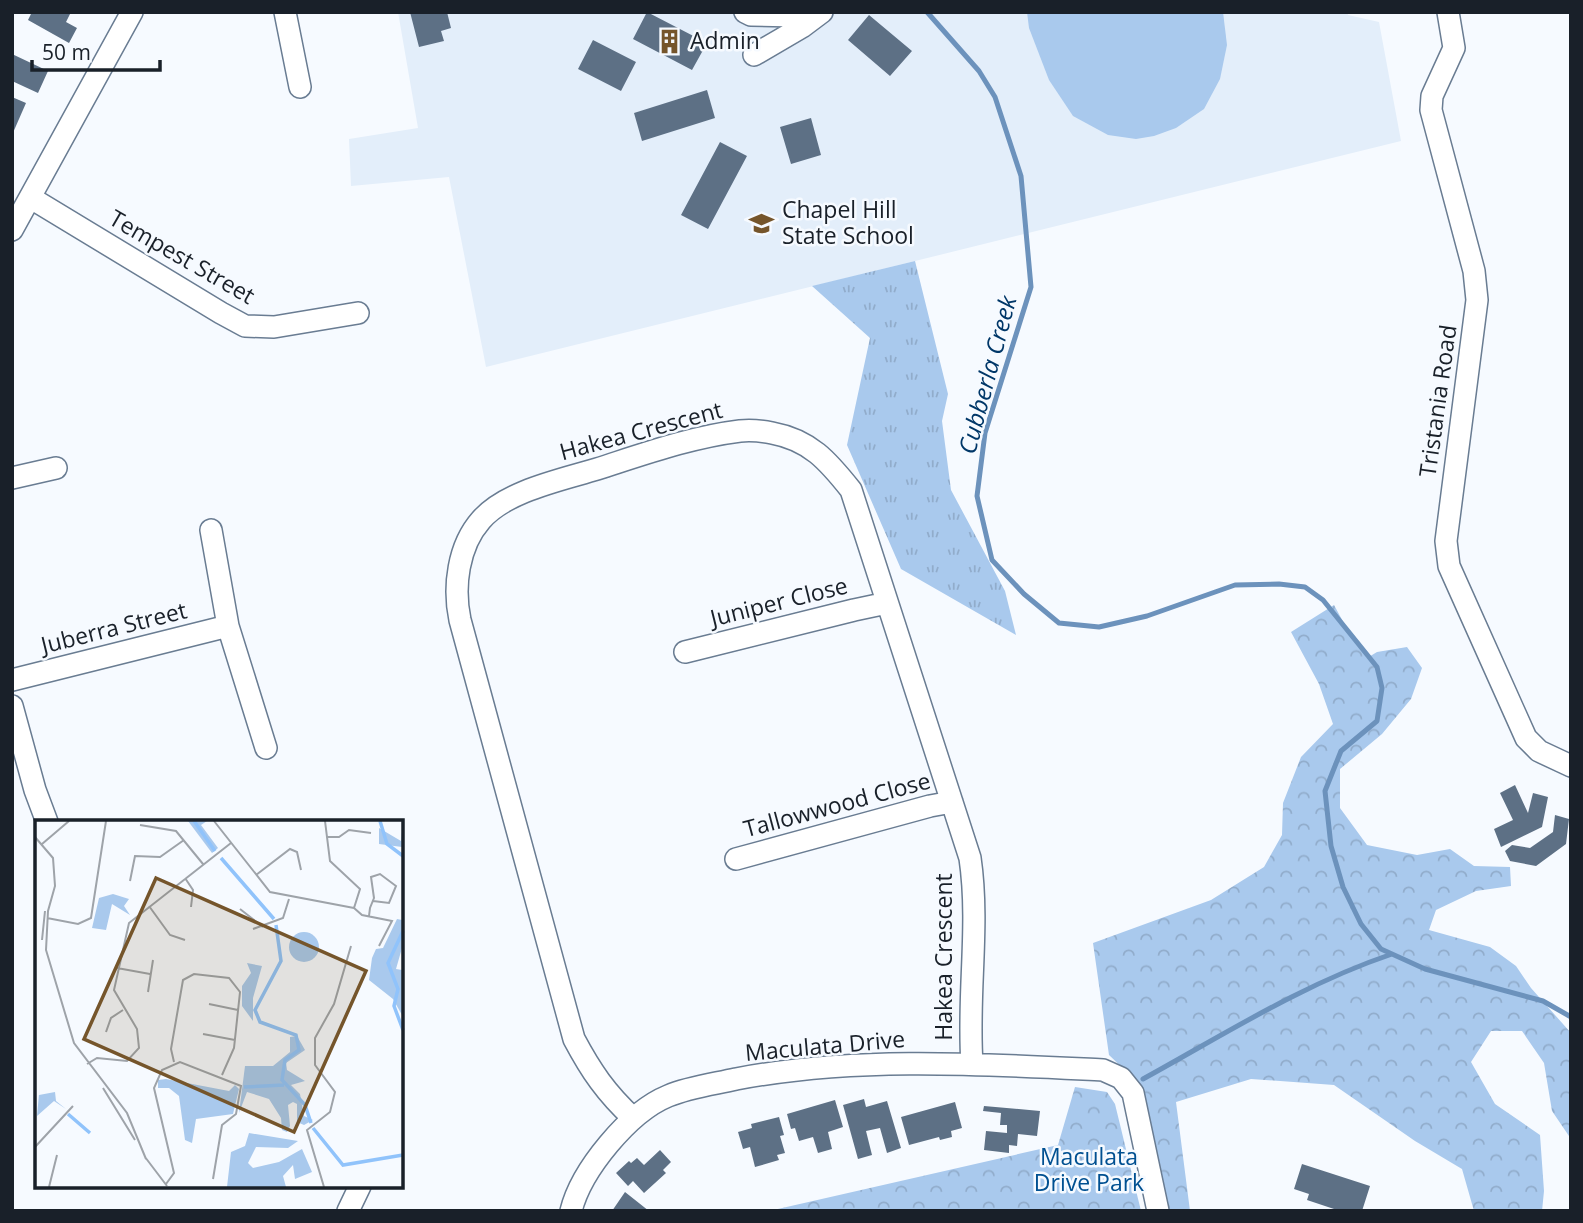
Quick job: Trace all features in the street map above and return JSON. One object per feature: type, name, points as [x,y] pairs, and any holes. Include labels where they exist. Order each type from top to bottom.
[{"type":"street","points":[[12,230],[132,12]]},
{"type":"street","points":[[285,12],[300,87]]},
{"type":"street","points":[[744,12],[751,15],[796,16],[821,12]]},
{"type":"street","points":[[754,55],[802,27],[821,12]]},
{"type":"street","name":"Tristania Road","points":[[1448,12],[1454,48],[1432,96],[1432,110],[1474,271],[1477,300],[1446,541],[1449,565],[1526,738],[1539,751],[1571,766]]},
{"type":"street","name":"Tempest Street","points":[[31,198],[245,326],[274,327],[358,313]]},
{"type":"street","name":"Hakea Crescent","points":[[633,1118],[607,1094],[574,1039],[456,598],[465,545],[482,519],[504,502],[532,489],[660,449],[744,430],[774,433],[807,444],[829,463],[851,491],[970,858],[975,891],[969,1032],[972,1064]]},
{"type":"street","points":[[12,478],[57,468]]},
{"type":"street","points":[[211,530],[228,626],[266,748]]},
{"type":"street","name":"Juniper Close","points":[[685,652],[887,603]]},
{"type":"street","name":"Juberra Street","points":[[12,680],[228,626]]},
{"type":"street","points":[[12,706],[46,820]]},
{"type":"street","name":"Tallowwood Close","points":[[737,859],[952,802]]},
{"type":"street","name":"Maculata Drive","points":[[571,1211],[574,1199],[598,1157],[633,1118],[668,1096],[775,1072],[839,1067],[972,1064],[1103,1070],[1121,1078],[1133,1093],[1158,1211]]},
{"type":"street","points":[[348,1211],[359,1188]]},
{"type":"shaded area","name":"Chapel Hill State School","points":[[398,12],[1347,12],[1348,15],[1379,22],[1401,141],[486,367],[449,177],[351,186],[349,139],[418,128]]},
{"type":"green space","points":[[1027,12],[1223,12],[1227,45],[1220,79],[1204,109],[1176,128],[1136,139],[1108,135],[1073,116],[1049,80],[1029,28]]},
{"type":"green space","points":[[915,261],[948,394],[942,421],[951,490],[1005,591],[1016,635],[901,569],[847,445],[870,338],[812,286]]},
{"type":"green space","points":[[1334,605],[1367,658],[1377,652],[1407,647],[1422,668],[1411,699],[1382,734],[1340,769],[1340,808],[1367,845],[1417,855],[1450,849],[1474,866],[1510,867],[1511,886],[1476,891],[1436,910],[1429,930],[1490,947],[1516,966],[1531,988],[1571,1033],[1571,1139],[1552,1111],[1544,1063],[1522,1031],[1491,1031],[1471,1062],[1495,1104],[1540,1135],[1544,1191],[1542,1211],[1474,1211],[1462,1169],[1415,1141],[1334,1085],[1251,1079],[1176,1102],[1190,1211],[1167,1211],[1130,1075],[1109,1055],[1093,943],[1211,900],[1264,867],[1282,835],[1283,803],[1301,757],[1333,724],[1319,684],[1291,632]]},
{"type":"green space","name":"Maculata Drive Park","points":[[1075,1087],[1107,1092],[1115,1104],[1141,1211],[769,1211],[1058,1145]]},
{"type":"building","points":[[32,12],[71,12],[66,22],[77,28],[69,43],[28,20]]},
{"type":"building","points":[[410,12],[447,12],[451,28],[441,31],[444,41],[419,47]]},
{"type":"building","name":"Admin","points":[[647,12],[707,43],[692,70],[633,39]]},
{"type":"building","points":[[869,15],[912,51],[890,76],[848,40]]},
{"type":"building","points":[[593,40],[636,62],[621,91],[578,69]]},
{"type":"building","points":[[12,54],[48,71],[38,93],[12,81]]},
{"type":"building","points":[[707,90],[715,118],[642,141],[634,113]]},
{"type":"building","points":[[12,97],[26,103],[12,135]]},
{"type":"building","points":[[811,118],[821,155],[791,164],[780,127]]},
{"type":"building","points":[[720,142],[747,156],[708,229],[681,215]]},
{"type":"building","points":[[1515,785],[1528,813],[1533,793],[1548,797],[1542,827],[1501,847],[1494,829],[1513,820],[1500,793]]},
{"type":"building","points":[[1555,815],[1569,819],[1566,844],[1536,866],[1510,861],[1505,851],[1512,845],[1530,848],[1553,832]]},
{"type":"building","points":[[864,1099],[866,1107],[887,1101],[901,1148],[887,1153],[880,1128],[866,1131],[872,1155],[858,1159],[843,1105]]},
{"type":"building","points":[[835,1100],[843,1127],[828,1132],[832,1149],[818,1153],[813,1137],[799,1141],[795,1128],[791,1129],[787,1114]]},
{"type":"building","points":[[955,1102],[962,1128],[951,1131],[952,1137],[940,1140],[939,1137],[909,1145],[901,1117]]},
{"type":"building","points":[[984,1106],[1040,1111],[1037,1136],[1018,1134],[1017,1146],[1009,1145],[1009,1153],[984,1150],[986,1131],[1007,1133],[1007,1125],[1000,1125],[1001,1113],[983,1111]]},
{"type":"building","points":[[779,1117],[784,1135],[780,1136],[785,1153],[777,1155],[779,1160],[755,1167],[750,1147],[743,1149],[738,1132],[752,1128],[751,1124]]},
{"type":"building","points":[[660,1150],[671,1162],[663,1170],[666,1173],[644,1193],[633,1181],[628,1186],[616,1173],[629,1161],[631,1163],[637,1158],[644,1165]]},
{"type":"building","points":[[1302,1164],[1370,1186],[1362,1211],[1340,1211],[1307,1200],[1309,1194],[1294,1189]]},
{"type":"building","points":[[625,1192],[649,1211],[612,1211]]},
{"type":"waterway","name":"Cubberla Creek","points":[[927,12],[979,71],[995,97],[1021,176],[1031,287],[985,433],[977,496],[992,560],[1024,594],[1059,623],[1099,627],[1147,616],[1235,585],[1279,584],[1305,587],[1323,600],[1377,667],[1382,688],[1377,721],[1341,751],[1325,791],[1331,846],[1343,887],[1361,924],[1381,949],[1425,969],[1543,1001],[1571,1017]]},
{"type":"waterway","points":[[1143,1079],[1296,995],[1392,954]]},
{"type":"place","name":"Admin","points":[[670,41]]},
{"type":"place","name":"Chapel Hill State School","points":[[762,223]]}]
